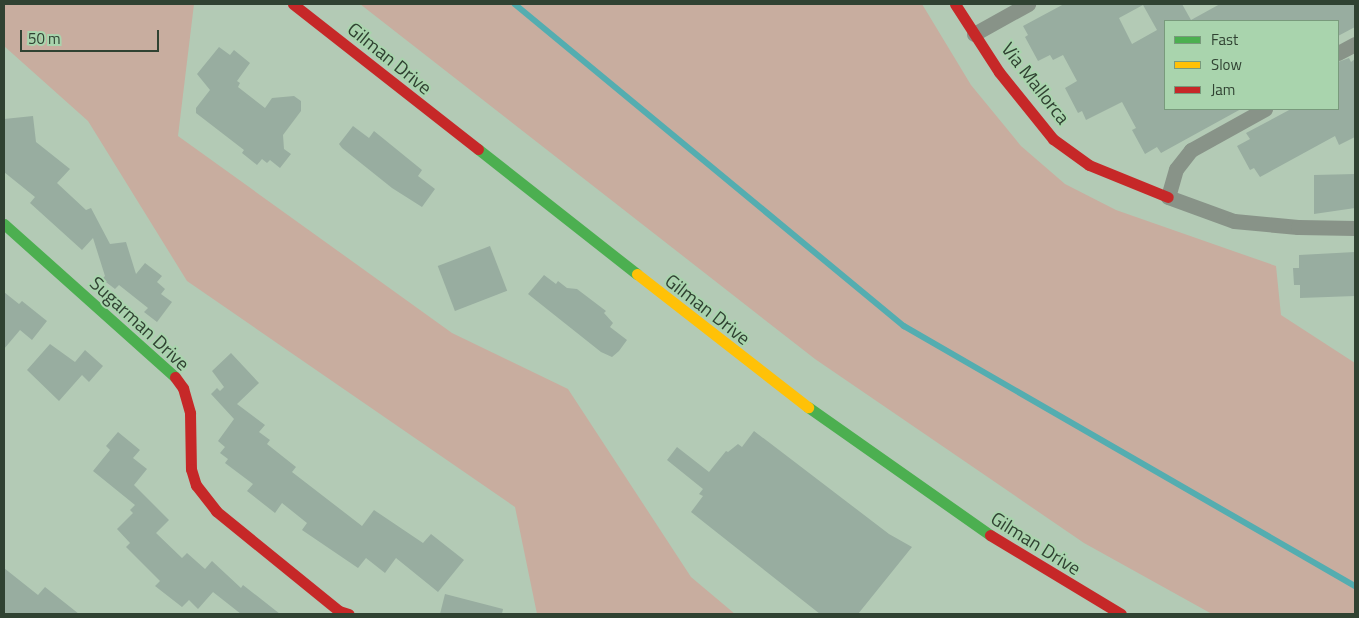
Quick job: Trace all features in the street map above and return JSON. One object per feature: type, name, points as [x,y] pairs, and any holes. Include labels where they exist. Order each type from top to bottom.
[{"type":"main road","name":"Gilman Drive","points":[[293,4],[790,395],[973,525],[1121,614]]},
{"type":"main road","name":"Via Mallorca","points":[[955,4],[1017,96],[1053,139],[1089,166],[1168,197]]},
{"type":"main road","name":"Sugarman Drive","points":[[4,224],[171,371],[183,388],[190,413],[191,469],[196,485],[216,511],[339,611],[349,614]]},
{"type":"street","points":[[974,34],[1028,4]]},
{"type":"street","points":[[1339,52],[1355,44]]},
{"type":"street","points":[[1263,110],[1192,150],[1176,169],[1168,197],[1234,221],[1298,227],[1355,228]]},
{"type":"shaded area","points":[[4,4],[194,4],[178,136],[452,333],[568,389],[691,577],[735,614],[537,614],[515,507],[187,281],[88,121],[4,46]]},
{"type":"shaded area","points":[[360,4],[922,4],[971,85],[1021,146],[1065,184],[1116,210],[1276,266],[1281,315],[1355,363],[1355,614],[1212,614],[1084,543],[815,359]]},
{"type":"building","points":[[1064,4],[1182,4],[1191,20],[1164,20],[1164,110],[1239,110],[1161,153],[1157,147],[1145,154],[1132,130],[1136,128],[1122,102],[1086,120],[1082,111],[1078,113],[1065,88],[1077,81],[1063,55],[1053,60],[1050,55],[1038,61],[1025,37],[1028,35],[1023,26]],"holes":[[[1143,5],[1157,30],[1132,44],[1119,18]]]},
{"type":"building","points":[[1220,4],[1355,4],[1355,27],[1339,35],[1339,20],[1191,20]]},
{"type":"building","points":[[219,47],[230,55],[234,50],[250,63],[237,81],[240,83],[238,87],[265,108],[272,98],[294,96],[301,101],[301,111],[283,135],[284,149],[291,154],[280,168],[270,160],[267,163],[262,159],[257,165],[242,153],[244,150],[196,113],[196,108],[210,90],[197,74]]},
{"type":"building","points":[[1349,58],[1351,62],[1355,59],[1355,137],[1339,145],[1335,136],[1260,177],[1254,168],[1250,170],[1237,146],[1250,139],[1246,133],[1289,110],[1339,110],[1339,62]]},
{"type":"building","points":[[33,116],[36,142],[70,169],[57,183],[86,210],[91,208],[110,244],[126,242],[136,274],[145,263],[162,276],[157,282],[165,289],[161,294],[172,302],[157,322],[144,312],[148,308],[119,285],[115,289],[102,279],[105,276],[93,238],[82,250],[30,203],[35,197],[4,172],[4,119]]},
{"type":"building","points":[[353,126],[369,138],[374,131],[422,170],[418,176],[435,189],[422,207],[392,188],[342,148],[339,144]]},
{"type":"building","points":[[1355,174],[1355,208],[1314,214],[1314,175]]},
{"type":"building","points":[[490,246],[507,291],[455,311],[438,266]]},
{"type":"building","points":[[1355,252],[1355,296],[1300,298],[1300,285],[1294,285],[1293,268],[1299,268],[1299,255]]},
{"type":"building","points":[[544,275],[556,284],[558,281],[567,288],[577,289],[606,311],[604,313],[613,323],[610,327],[627,340],[619,351],[612,357],[601,352],[528,294]]},
{"type":"building","points":[[4,292],[19,304],[22,301],[47,321],[32,340],[20,330],[4,349]]},
{"type":"building","points":[[50,344],[75,362],[85,350],[103,366],[89,382],[82,375],[59,401],[27,370]]},
{"type":"building","points":[[231,353],[259,383],[237,404],[265,425],[259,432],[270,440],[267,444],[296,467],[292,472],[362,526],[374,510],[423,543],[431,534],[464,560],[438,592],[396,558],[385,573],[366,558],[358,568],[302,530],[307,523],[282,503],[275,513],[247,491],[253,484],[225,463],[228,459],[220,453],[225,447],[218,441],[234,419],[211,394],[217,388],[220,391],[224,387],[212,371]]},
{"type":"building","points":[[754,431],[889,534],[912,547],[858,614],[820,614],[691,512],[703,496],[699,494],[703,489],[667,460],[677,447],[709,472],[726,451],[728,452],[738,444],[742,447]]},
{"type":"building","points":[[118,432],[140,450],[133,458],[147,469],[134,485],[169,520],[156,533],[182,558],[187,553],[205,569],[212,561],[241,588],[243,585],[280,614],[241,614],[213,592],[198,609],[189,600],[182,607],[155,586],[160,581],[126,547],[130,543],[117,529],[133,513],[130,510],[135,505],[93,471],[110,450],[106,446]]},
{"type":"building","points":[[4,568],[38,595],[45,587],[79,614],[4,614]]},
{"type":"building","points":[[445,594],[503,609],[502,614],[440,614]]},
{"type":"waterway","points":[[515,4],[904,326],[1355,586]]},
{"type":"traffic: fast","points":[[478,149],[637,274]]},
{"type":"traffic: fast","points":[[4,224],[175,377]]},
{"type":"traffic: fast","points":[[808,407],[990,535]]},
{"type":"traffic: slow","points":[[637,274],[808,407]]},
{"type":"traffic: jam","points":[[293,4],[478,149]]},
{"type":"traffic: jam","points":[[955,4],[999,72],[1053,139],[1089,165],[1168,197]]},
{"type":"traffic: jam","points":[[175,377],[183,388],[190,413],[191,469],[196,485],[216,511],[339,611],[349,614]]},
{"type":"traffic: jam","points":[[990,535],[1121,614]]}]
